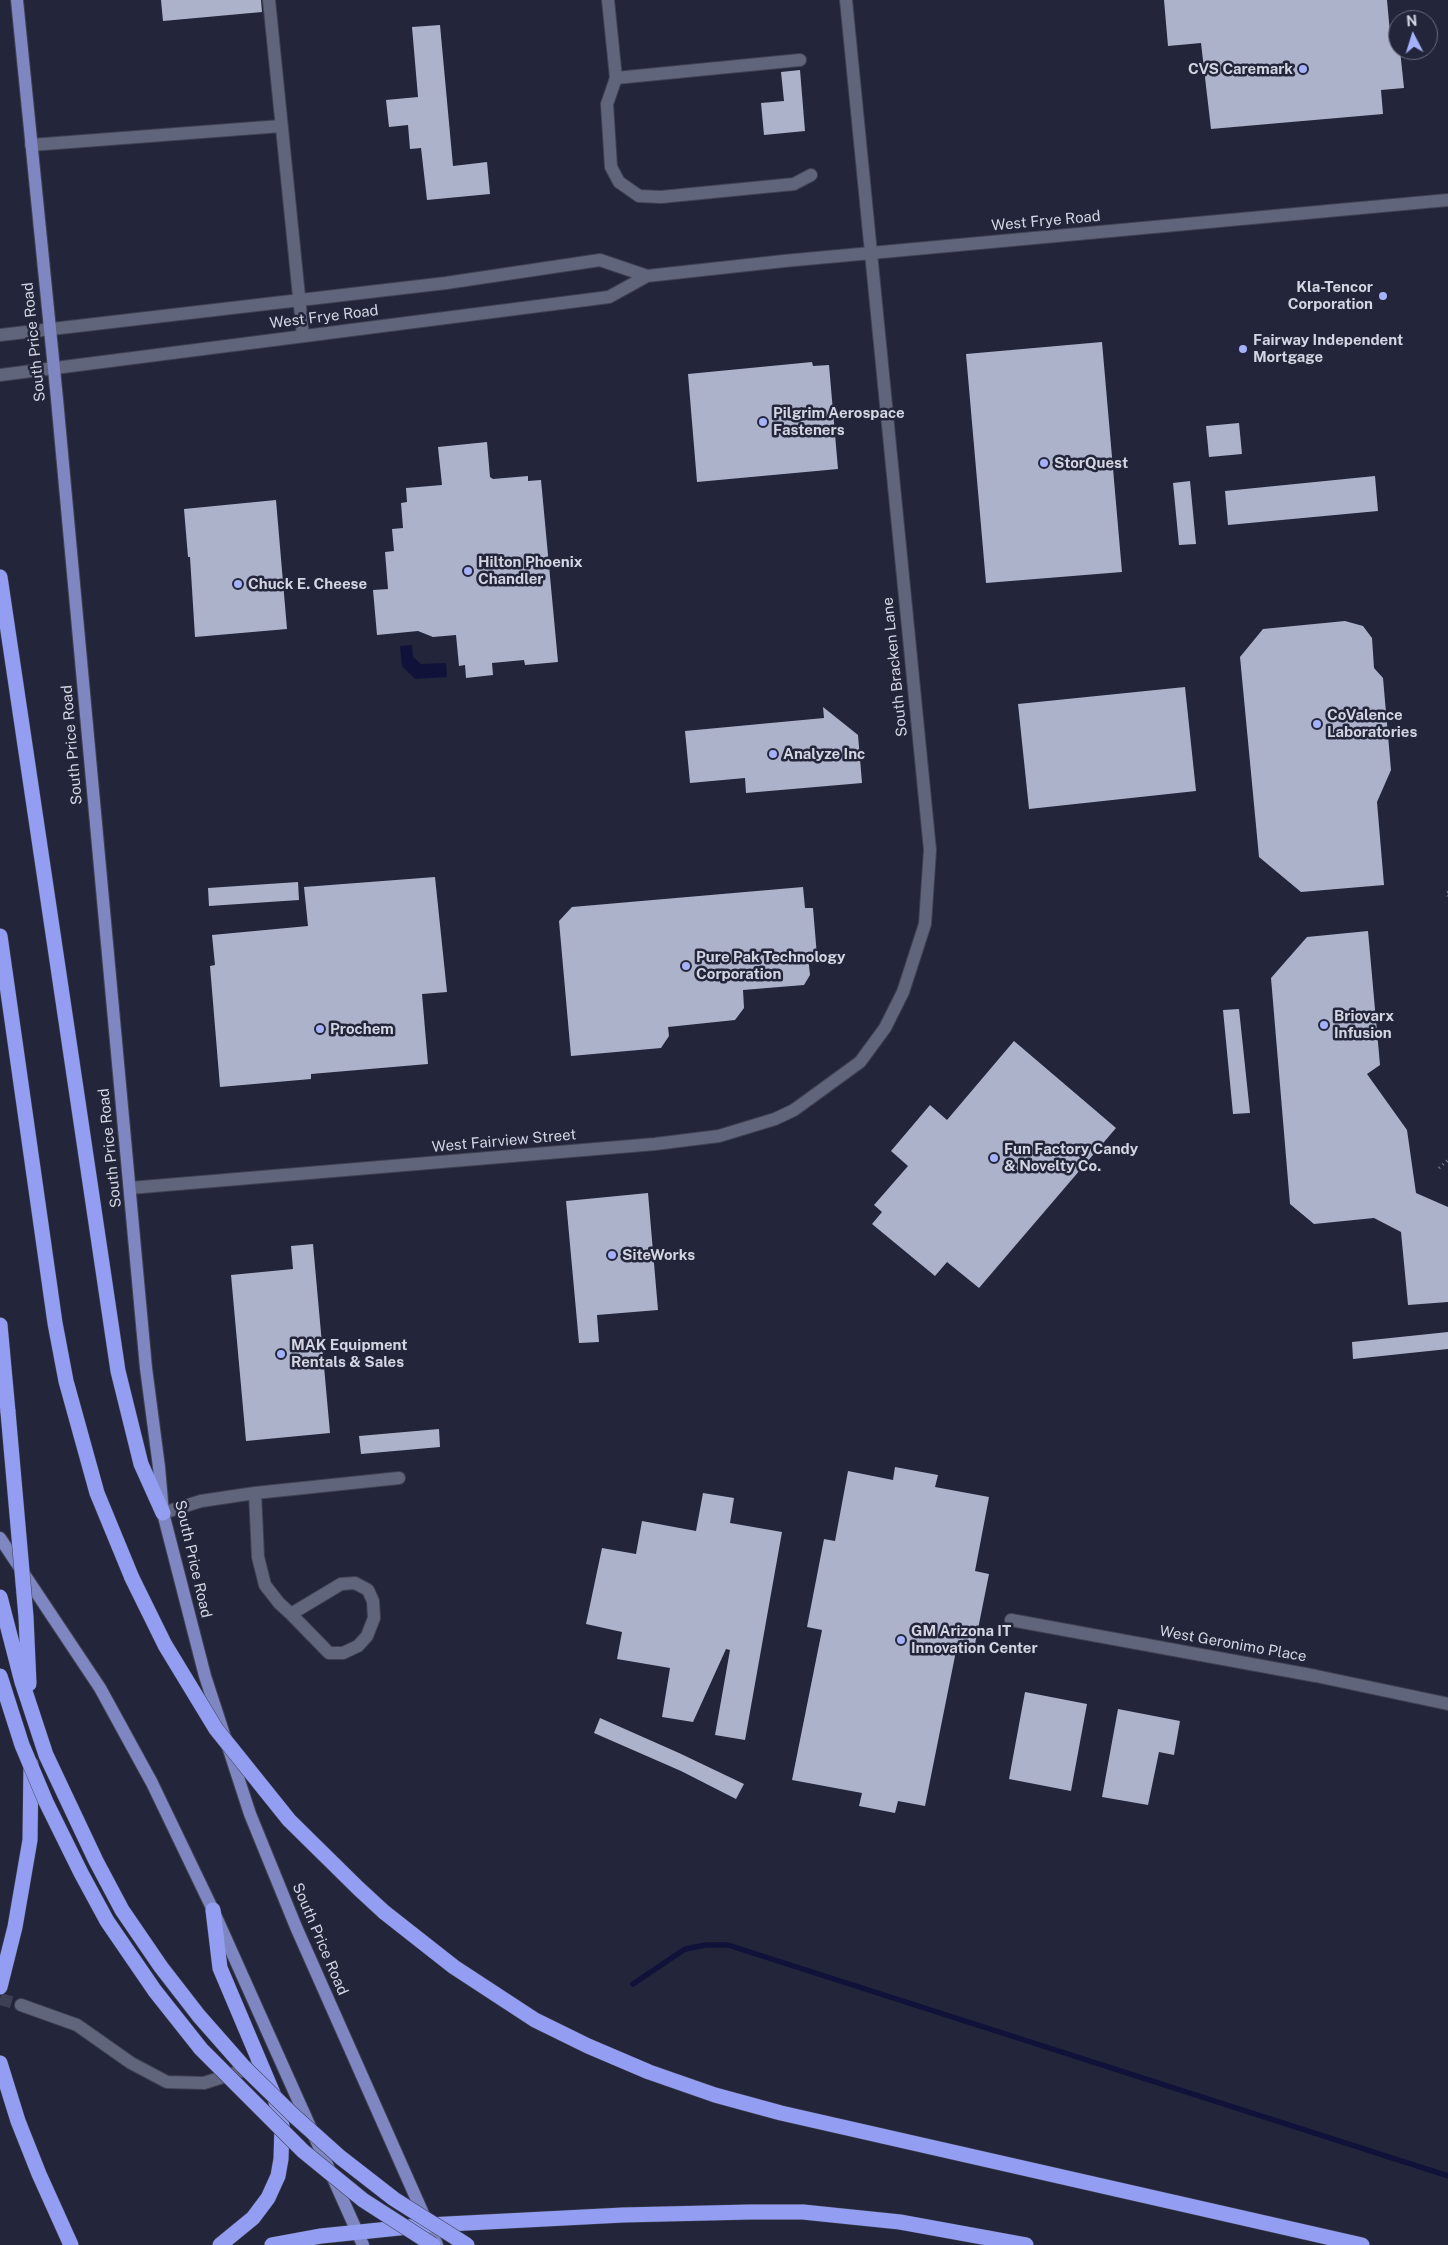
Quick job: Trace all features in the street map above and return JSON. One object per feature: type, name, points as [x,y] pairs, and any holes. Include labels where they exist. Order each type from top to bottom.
[{"type":"highway","points":[[0,577],[118,1371],[142,1464],[163,1513]]},
{"type":"highway","points":[[0,936],[55,1323],[66,1382],[97,1493],[132,1578],[164,1645],[216,1729],[289,1820],[358,1888],[384,1912],[454,1967],[535,2020],[588,2046],[640,2068],[715,2095],[809,2119],[1362,2245]]},
{"type":"highway","points":[[0,1325],[26,1617],[31,1751],[30,1840],[15,1927],[0,1987]]},
{"type":"highway","points":[[0,1597],[22,1682],[46,1755],[71,1810],[122,1910],[161,1967],[199,2016],[243,2066],[292,2114],[340,2157],[394,2199],[467,2245]]},
{"type":"highway","points":[[0,1676],[22,1745],[46,1802],[80,1873],[107,1920],[154,1991],[202,2049],[303,2151],[363,2200],[435,2245]]},
{"type":"highway","points":[[213,1910],[220,1968],[275,2098],[282,2126],[282,2159],[278,2176],[268,2198],[253,2218],[220,2245]]},
{"type":"highway","points":[[0,2063],[35,2165],[71,2245]]},
{"type":"highway","points":[[272,2245],[321,2236],[361,2239],[428,2225],[623,2215],[803,2212],[900,2222],[1026,2245]]},
{"type":"main road","name":"South Price Road","points":[[17,0],[54,369],[102,908],[146,1368],[163,1513],[204,1676],[250,1814],[296,1927],[428,2225],[435,2245]]},
{"type":"main road","points":[[0,1538],[110,1705],[152,1783],[213,1910],[262,2023],[361,2239]]},
{"type":"street","points":[[269,0],[303,336]]},
{"type":"street","points":[[608,0],[616,78],[607,104],[612,167],[619,182],[639,196],[661,197],[794,184],[812,175]]},
{"type":"street","name":"South Bracken Lane","points":[[846,0],[930,850],[925,924],[903,992],[884,1028],[860,1062]]},
{"type":"street","points":[[616,78],[800,60]]},
{"type":"street","points":[[31,145],[281,126]]},
{"type":"street","name":"West Frye Road","points":[[6,375],[610,297],[646,276],[871,253],[1448,200]]},
{"type":"street","name":"West Frye Road","points":[[3,334],[446,283],[600,260],[646,276]]},
{"type":"street","name":"West Fairview Street","points":[[130,1188],[655,1144],[719,1136],[775,1119],[788,1113],[860,1062]]},
{"type":"street","points":[[163,1513],[201,1501],[255,1493],[399,1478]]},
{"type":"street","points":[[255,1493],[258,1557],[264,1585],[291,1614],[329,1653],[343,1653],[358,1646],[367,1636],[374,1618],[373,1600],[368,1590],[355,1583],[341,1584],[291,1614]]},
{"type":"street","name":"West Geronimo Place","points":[[1011,1620],[1281,1669],[1448,1704]]},
{"type":"street","points":[[21,2005],[77,2025],[131,2063],[167,2082],[204,2084],[261,2065]]},
{"type":"path","points":[[1448,892],[1446,893],[1448,896]]},
{"type":"path","points":[[1440,1168],[1448,1160]]},
{"type":"shaded area","points":[[412,645],[413,657],[421,664],[446,663],[447,677],[415,679],[402,666],[400,646]]},
{"type":"building","points":[[161,0],[261,0],[262,12],[163,21]]},
{"type":"building","name":"CVS Caremark","points":[[1164,0],[1387,0],[1388,60],[1401,60],[1404,88],[1381,90],[1383,114],[1211,129],[1201,43],[1168,46]]},
{"type":"building","points":[[440,25],[453,166],[487,162],[490,194],[427,200],[421,148],[410,149],[408,125],[389,127],[386,100],[418,97],[412,27]]},
{"type":"building","points":[[800,70],[805,131],[764,135],[761,103],[784,101],[781,72]]},
{"type":"building","name":"StorQuest","points":[[1102,342],[1122,572],[986,583],[966,354]]},
{"type":"building","name":"Pilgrim Aerospace Fasteners","points":[[812,362],[813,366],[829,365],[838,469],[697,482],[688,374]]},
{"type":"building","points":[[1239,423],[1242,454],[1209,457],[1206,426]]},
{"type":"building","name":"Hilton Phoenix Chandler","points":[[487,442],[490,477],[493,479],[528,476],[528,481],[541,480],[558,662],[525,665],[524,660],[492,663],[493,675],[466,678],[465,665],[459,666],[456,635],[433,637],[418,631],[377,635],[373,590],[388,589],[385,552],[394,551],[392,529],[403,528],[401,503],[407,502],[406,488],[442,485],[438,447]]},
{"type":"building","points":[[1375,476],[1378,511],[1228,525],[1225,491]]},
{"type":"building","points":[[1190,481],[1196,544],[1179,545],[1173,483]]},
{"type":"building","name":"Chuck E. Cheese","points":[[276,500],[287,629],[195,637],[190,557],[188,557],[184,509]]},
{"type":"building","name":"CoValence Laboratories","points":[[1345,621],[1363,626],[1372,638],[1374,668],[1383,678],[1391,770],[1377,802],[1384,885],[1301,892],[1259,857],[1240,657],[1263,629]]},
{"type":"building","points":[[1185,687],[1196,791],[1029,809],[1018,704]]},
{"type":"building","name":"Analyze Inc","points":[[823,707],[858,735],[862,783],[746,793],[745,778],[690,783],[685,731],[824,718]]},
{"type":"building","name":"Prochem","points":[[435,877],[447,992],[422,994],[428,1064],[311,1074],[311,1079],[220,1087],[210,966],[215,965],[212,935],[308,926],[304,887]]},
{"type":"building","points":[[298,882],[299,900],[209,906],[208,888]]},
{"type":"building","name":"Pure Pak Technology Corporation","points":[[803,887],[805,908],[813,908],[817,956],[808,956],[810,975],[804,985],[743,990],[744,1008],[735,1020],[668,1027],[669,1036],[661,1048],[571,1056],[559,921],[572,907]]},
{"type":"building","points":[[1368,931],[1380,1065],[1367,1074],[1407,1130],[1416,1193],[1448,1207],[1448,1302],[1408,1305],[1401,1232],[1374,1218],[1314,1224],[1290,1204],[1271,978],[1307,937]]},
{"type":"building","points":[[1239,1009],[1250,1113],[1233,1114],[1223,1010]]},
{"type":"building","name":"Fun Factory Candy & Novelty Co.","points":[[1014,1041],[1116,1128],[979,1288],[947,1262],[935,1276],[872,1224],[882,1212],[874,1205],[908,1166],[891,1151],[930,1105],[947,1120]]},
{"type":"building","name":"SiteWorks","points":[[648,1193],[658,1310],[597,1315],[599,1342],[579,1343],[566,1201]]},
{"type":"building","name":"MAK Equipment Rentals & Sales","points":[[313,1244],[330,1433],[246,1441],[231,1275],[293,1269],[291,1246]]},
{"type":"building","points":[[1448,1332],[1448,1349],[1353,1359],[1352,1342]]},
{"type":"building","points":[[439,1429],[440,1447],[361,1454],[359,1436]]},
{"type":"building","name":"GM Arizona IT Innovation Center","points":[[895,1467],[938,1475],[935,1487],[989,1497],[975,1571],[989,1574],[973,1654],[956,1651],[925,1806],[898,1801],[895,1813],[859,1806],[862,1793],[792,1780],[822,1630],[807,1627],[824,1539],[835,1541],[848,1471],[893,1480]]},
{"type":"building","points":[[703,1493],[734,1498],[730,1523],[782,1532],[745,1740],[715,1735],[730,1650],[726,1649],[693,1722],[662,1717],[670,1668],[617,1659],[622,1632],[586,1624],[602,1548],[636,1554],[642,1521],[696,1531]]},
{"type":"building","points":[[1025,1692],[1087,1704],[1071,1791],[1009,1779]]},
{"type":"building","points":[[1118,1709],[1180,1721],[1174,1755],[1159,1752],[1148,1805],[1102,1797]]},
{"type":"building","points":[[600,1718],[744,1784],[736,1799],[681,1771],[594,1733]]},
{"type":"waterway","points":[[633,1984],[685,1949],[706,1945],[728,1945],[1448,2176]]},
{"type":"tunnel","points":[[0,1999],[21,2005]]},
{"type":"place","name":"CVS Caremark","points":[[1303,69]]},
{"type":"place","name":"Kla-Tencor Corporation","points":[[1383,296]]},
{"type":"place","name":"Fairway Independent Mortgage","points":[[1243,349]]},
{"type":"place","name":"Pilgrim Aerospace Fasteners","points":[[763,422]]},
{"type":"place","name":"StorQuest","points":[[1044,463]]},
{"type":"place","name":"Hilton Phoenix Chandler","points":[[468,571]]},
{"type":"place","name":"Chuck E. Cheese","points":[[238,584]]},
{"type":"place","name":"CoValence Laboratories","points":[[1317,724]]},
{"type":"place","name":"Analyze Inc","points":[[773,754]]},
{"type":"place","name":"Pure Pak Technology Corporation","points":[[686,966]]},
{"type":"place","name":"Briovarx Infusion","points":[[1324,1025]]},
{"type":"place","name":"Prochem","points":[[320,1029]]},
{"type":"place","name":"Fun Factory Candy & Novelty Co.","points":[[994,1158]]},
{"type":"place","name":"SiteWorks","points":[[612,1255]]},
{"type":"place","name":"MAK Equipment Rentals & Sales","points":[[281,1354]]},
{"type":"place","name":"GM Arizona IT Innovation Center","points":[[901,1640]]}]
